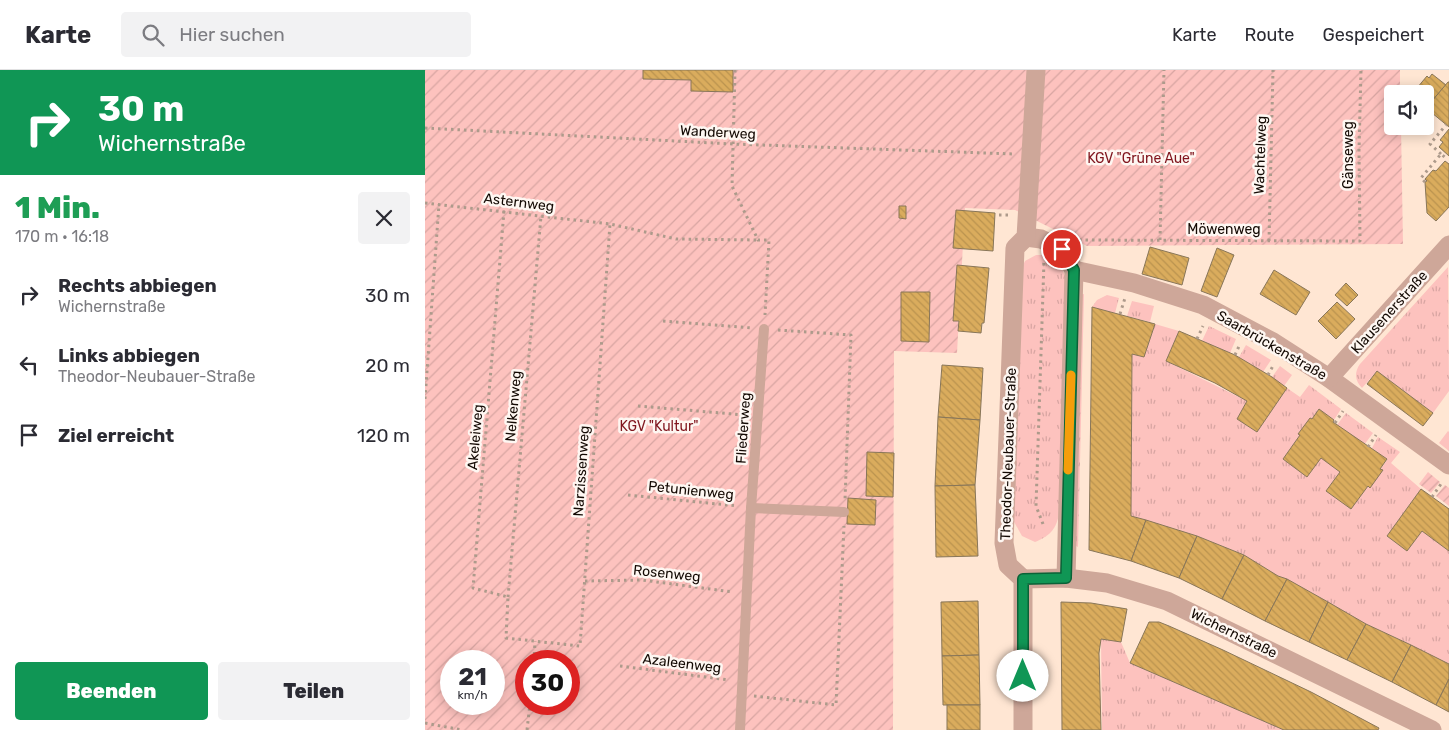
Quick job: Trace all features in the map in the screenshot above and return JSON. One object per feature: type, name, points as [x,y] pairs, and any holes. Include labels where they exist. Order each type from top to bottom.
[{"type":"street","name":"Theodor-Neubauer-Straße","points":[[1023,579],[1008,565],[1004,544],[1015,248],[1035,238],[1036,70]]},
{"type":"street","points":[[1035,238],[1062,249],[1074,270],[1066,578]]},
{"type":"street","name":"Klausenerstraße","points":[[1329,378],[1449,245]]},
{"type":"street","name":"Saarbrückenstraße","points":[[1074,270],[1134,283],[1203,305],[1273,342],[1329,378],[1446,473]]},
{"type":"street","name":"Wichernstraße","points":[[1023,579],[1066,578],[1107,583],[1167,601],[1432,730]]},
{"type":"street","points":[[1023,579],[1023,730]]},
{"type":"lane","name":"Fliederweg","points":[[740,730],[751,508],[764,328]]},
{"type":"lane","points":[[751,508],[844,512]]},
{"type":"path","points":[[663,322],[764,328],[769,240],[758,240],[732,186],[735,70]]},
{"type":"path","points":[[1160,240],[1164,70]]},
{"type":"path","name":"Wachtelweg","points":[[1269,241],[1273,70]]},
{"type":"path","name":"Gänseweg","points":[[1359,241],[1361,70]]},
{"type":"path","points":[[1446,125],[1430,144],[1447,159]]},
{"type":"path","name":"Wanderweg","points":[[425,128],[733,144],[1010,154]]},
{"type":"path","points":[[1425,182],[1421,178],[1441,154]]},
{"type":"path","name":"Asternweg","points":[[425,203],[610,224],[676,239],[758,240]]},
{"type":"path","points":[[425,398],[439,204]]},
{"type":"path","name":"Akeleiweg","points":[[504,211],[473,588],[508,597]]},
{"type":"path","name":"Nelkenweg","points":[[508,597],[541,216]]},
{"type":"path","name":"Narzissenweg","points":[[508,597],[506,638],[581,646],[610,224]]},
{"type":"path","points":[[1035,238],[1036,506],[1043,524]]},
{"type":"path","name":"Möwenweg","points":[[1087,240],[1359,241]]},
{"type":"path","points":[[638,406],[758,416]]},
{"type":"path","points":[[1433,497],[1446,473]]},
{"type":"path","name":"Petunienweg","points":[[628,495],[751,508]]},
{"type":"path","name":"Rosenweg","points":[[585,581],[643,580],[747,594]]},
{"type":"path","points":[[535,641],[535,650]]},
{"type":"path","name":"Azaleenweg","points":[[620,666],[742,682]]},
{"type":"path","points":[[527,730],[529,715]]},
{"type":"path","points":[[425,723],[462,730]]},
{"type":"green space","name":"KGV \"Kultur\"","points":[[425,70],[1400,70],[1400,85],[1384,85],[1384,135],[1401,135],[1403,244],[1087,246],[1015,210],[965,208],[957,353],[894,351],[893,730],[425,730]]},
{"type":"green space","points":[[1036,255],[1051,255],[1061,265],[1066,279],[1059,515],[1056,525],[1051,532],[1035,542],[1022,536],[1013,520],[1020,272],[1025,261]]},
{"type":"green space","points":[[1448,267],[1449,391],[1433,413],[1377,371],[1362,388],[1356,376],[1360,364]]},
{"type":"green space","points":[[1084,294],[1078,547],[1074,545],[1080,295]]},
{"type":"green space","points":[[1107,295],[1119,298],[1115,313],[1092,307],[1097,300]]},
{"type":"green space","points":[[1132,301],[1154,306],[1150,322],[1127,316]]},
{"type":"green space","points":[[1155,324],[1179,331],[1166,361],[1247,401],[1237,419],[1257,432],[1287,388],[1300,397],[1309,385],[1341,409],[1334,420],[1319,409],[1283,459],[1307,477],[1321,458],[1340,472],[1326,491],[1351,509],[1387,460],[1372,448],[1378,437],[1400,452],[1391,463],[1421,489],[1387,536],[1407,551],[1422,531],[1449,551],[1449,668],[1411,645],[1366,624],[1278,576],[1244,555],[1197,536],[1131,516],[1132,354],[1144,357]]},
{"type":"green space","points":[[1209,326],[1236,339],[1230,353],[1202,341]]},
{"type":"green space","points":[[1246,345],[1271,360],[1263,372],[1239,357]]},
{"type":"green space","points":[[1280,366],[1292,375],[1284,386],[1272,377]]},
{"type":"green space","points":[[1346,413],[1373,433],[1364,445],[1337,425]]},
{"type":"green space","points":[[1449,432],[1449,451],[1439,443]]},
{"type":"green space","points":[[1428,472],[1440,482],[1431,493],[1419,484]]},
{"type":"green space","points":[[1445,485],[1449,488],[1449,506],[1436,496]]},
{"type":"green space","points":[[1101,639],[1121,642],[1130,663],[1284,730],[1102,730]]},
{"type":"building","points":[[643,70],[733,70],[733,92],[691,91],[691,80],[643,79]]},
{"type":"building","points":[[1432,74],[1446,85],[1434,99],[1434,85],[1420,85],[1427,76],[1429,78]]},
{"type":"building","points":[[1449,82],[1449,127],[1434,115],[1434,99]]},
{"type":"building","points":[[1449,129],[1449,156],[1439,147],[1443,142],[1440,140]]},
{"type":"building","points":[[1445,161],[1449,164],[1449,207],[1436,221],[1427,213],[1425,182],[1427,181],[1425,179]]},
{"type":"building","points":[[899,206],[906,206],[906,219],[899,218]]},
{"type":"building","points":[[956,210],[995,213],[993,251],[953,248]]},
{"type":"building","points":[[1150,247],[1189,258],[1182,285],[1142,274]]},
{"type":"building","points":[[1217,248],[1234,255],[1217,297],[1201,291]]},
{"type":"building","points":[[957,265],[989,268],[984,323],[982,323],[981,333],[958,331],[959,321],[953,321]]},
{"type":"building","points":[[1274,270],[1310,292],[1296,315],[1260,294]]},
{"type":"building","points":[[1346,283],[1358,295],[1347,306],[1335,295]]},
{"type":"building","points":[[901,292],[930,292],[929,342],[901,341]]},
{"type":"building","points":[[1337,302],[1355,319],[1336,339],[1318,321]]},
{"type":"building","points":[[1092,307],[1155,324],[1144,357],[1132,354],[1131,516],[1146,520],[1131,561],[1089,550]]},
{"type":"building","points":[[1179,331],[1235,355],[1287,388],[1257,432],[1237,419],[1247,401],[1215,383],[1166,361]]},
{"type":"building","points":[[942,365],[983,368],[980,420],[938,417]]},
{"type":"building","points":[[1377,371],[1433,413],[1423,426],[1367,384]]},
{"type":"building","points":[[1319,409],[1334,420],[1333,422],[1387,459],[1380,469],[1383,470],[1351,509],[1326,491],[1340,472],[1321,458],[1307,477],[1283,459],[1300,435],[1298,434]]},
{"type":"building","points":[[938,417],[980,420],[975,485],[935,486]]},
{"type":"building","points":[[867,452],[894,453],[893,497],[866,496]]},
{"type":"building","points":[[975,485],[978,556],[936,557],[935,486]]},
{"type":"building","points":[[1421,489],[1449,509],[1449,551],[1422,531],[1407,551],[1387,536]]},
{"type":"building","points":[[848,498],[876,500],[875,525],[847,524]]},
{"type":"building","points":[[1146,520],[1197,536],[1179,578],[1131,561]]},
{"type":"building","points":[[1197,536],[1244,555],[1222,599],[1179,578]]},
{"type":"building","points":[[1244,555],[1278,576],[1287,579],[1265,621],[1222,599]]},
{"type":"building","points":[[1287,579],[1328,602],[1309,642],[1265,621]]},
{"type":"building","points":[[978,601],[979,655],[942,656],[941,602]]},
{"type":"building","points":[[1061,602],[1091,603],[1127,609],[1121,642],[1101,639],[1099,653],[1101,730],[1062,730]]},
{"type":"building","points":[[1328,602],[1366,624],[1347,660],[1309,642]]},
{"type":"building","points":[[1149,622],[1159,622],[1223,650],[1311,692],[1379,728],[1378,730],[1284,730],[1130,663]]},
{"type":"building","points":[[1366,624],[1411,645],[1392,682],[1347,660]]},
{"type":"building","points":[[1411,645],[1449,664],[1449,679],[1436,705],[1392,682]]},
{"type":"building","points":[[979,655],[980,705],[943,705],[942,656]]},
{"type":"building","points":[[1449,679],[1449,712],[1436,705]]},
{"type":"building","points":[[947,705],[980,705],[980,730],[947,730]]},
{"type":"slow traffic","points":[[1068,470],[1071,375]]},
{"type":"route","points":[[1023,676],[1023,579],[1066,578],[1074,270],[1062,249]]},
{"type":"park label","name":"KGV \"Grüne Aue\"","points":[[1141,158]]}]
